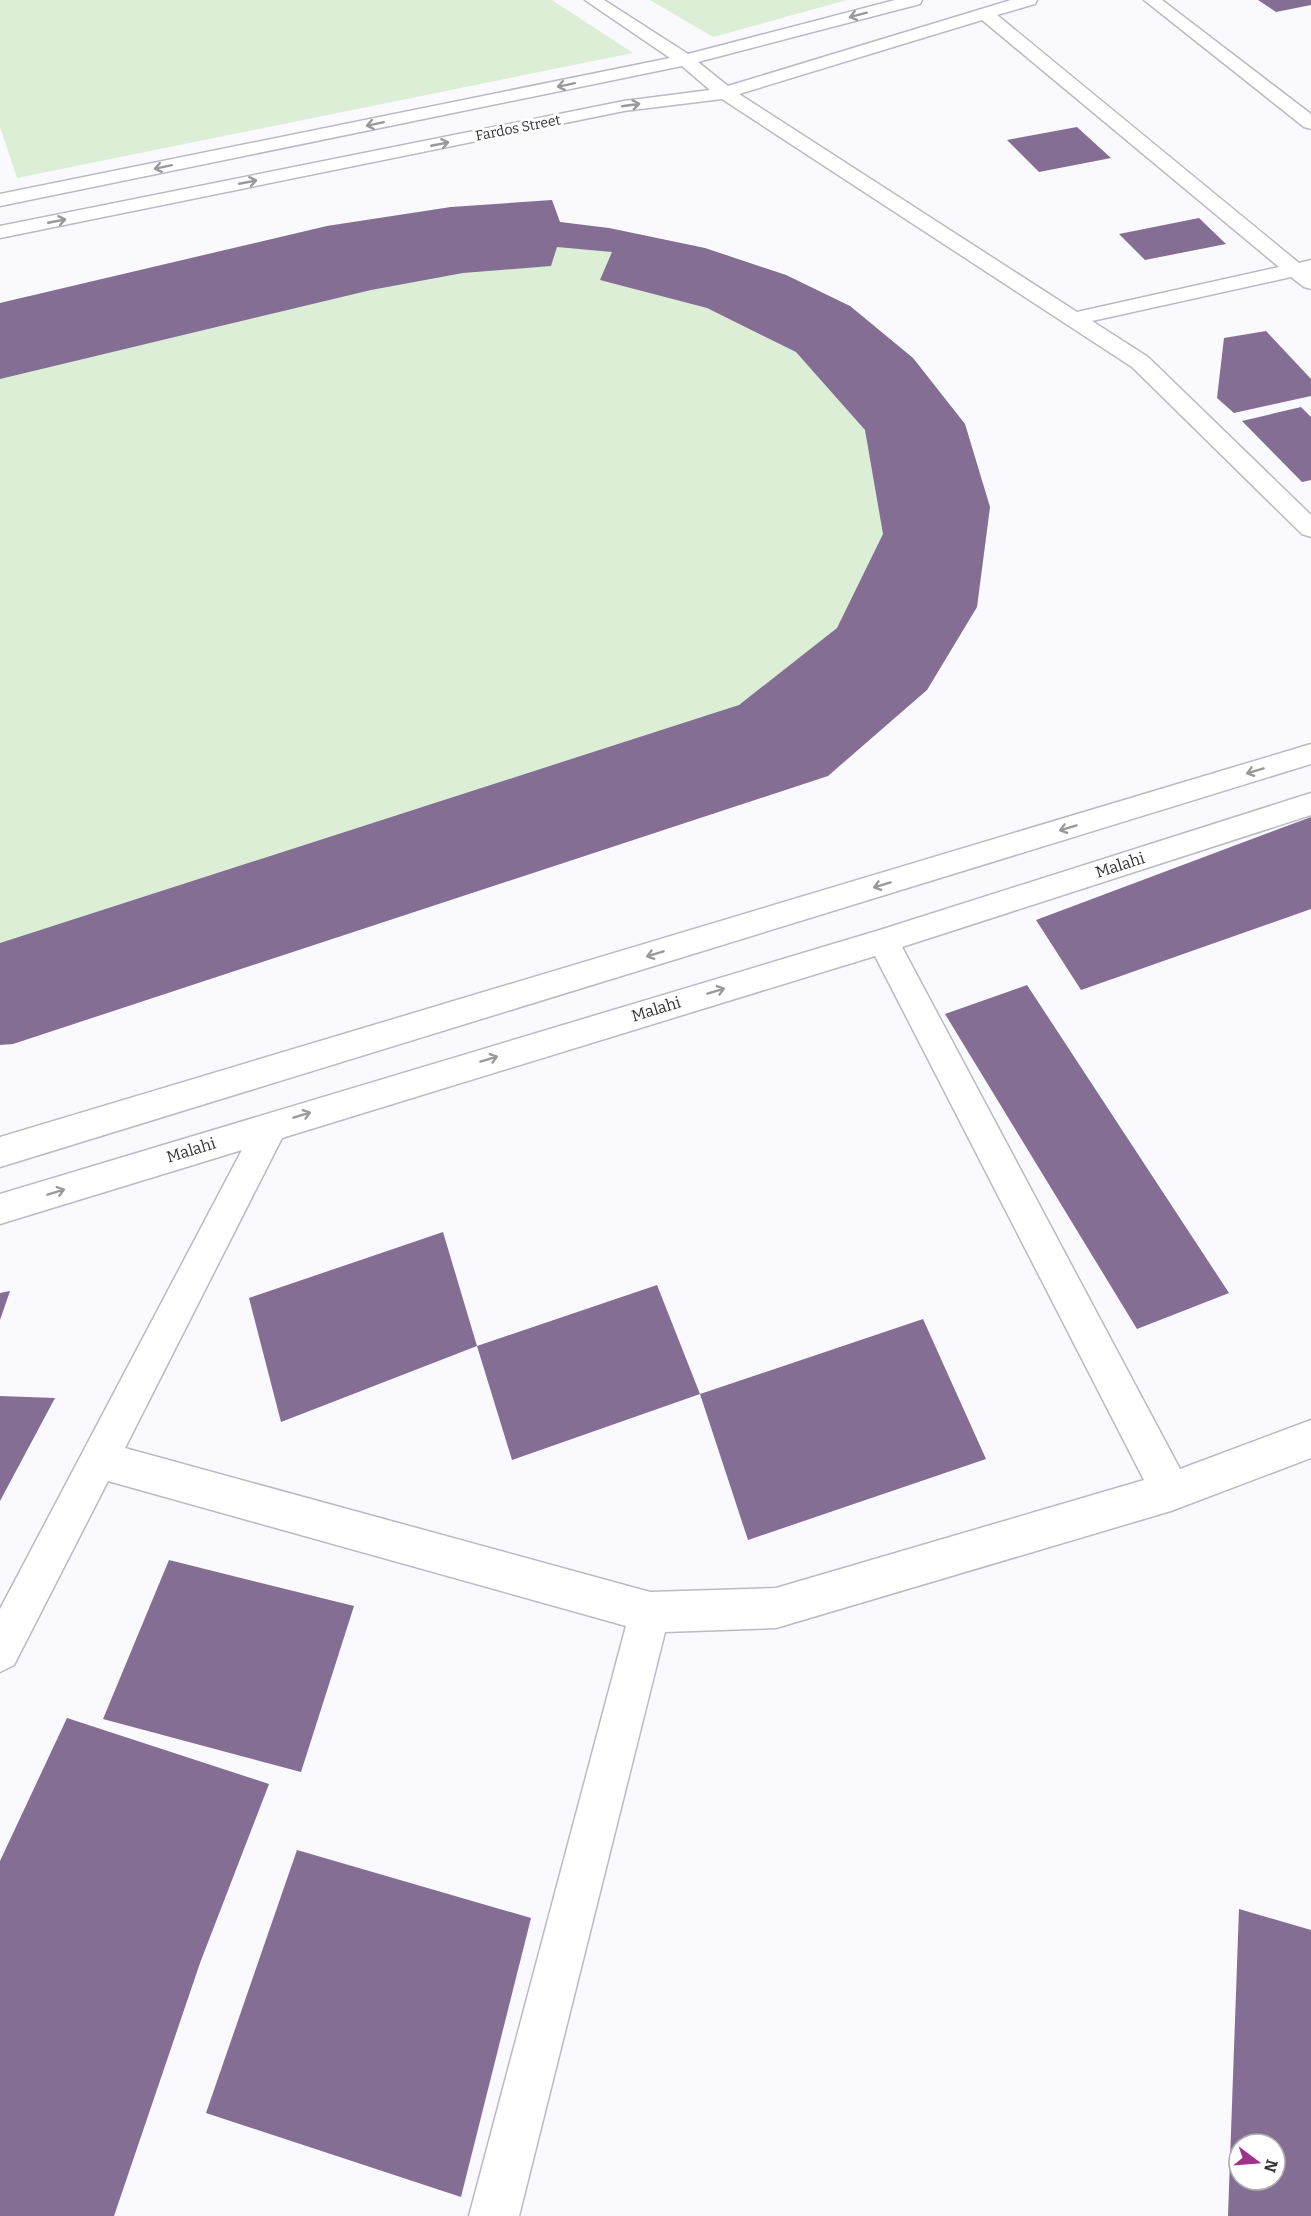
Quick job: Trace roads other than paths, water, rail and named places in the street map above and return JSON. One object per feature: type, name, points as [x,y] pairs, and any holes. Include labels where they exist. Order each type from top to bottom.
[{"type":"street","points":[[593,0],[685,60],[725,93],[1140,362],[1305,517]]},
{"type":"street","name":"Fardos Street","points":[[0,201],[685,60],[914,0]]},
{"type":"street","name":"Fardos Street","points":[[3,228],[624,106],[725,93],[1029,0]]},
{"type":"street","points":[[1152,0],[1311,123]]},
{"type":"street","points":[[985,14],[1306,273]]},
{"type":"street","points":[[1074,319],[1306,273]]},
{"type":"street","points":[[0,1152],[1311,754]]},
{"type":"street","name":"Malahi","points":[[0,1209],[883,940],[1311,804]]},
{"type":"street","points":[[883,940],[1171,1492]]},
{"type":"street","points":[[0,1651],[272,1125]]},
{"type":"street","points":[[100,1460],[650,1612],[776,1608],[1171,1492],[1311,1439]]},
{"type":"street","points":[[494,2216],[650,1612]]}]
